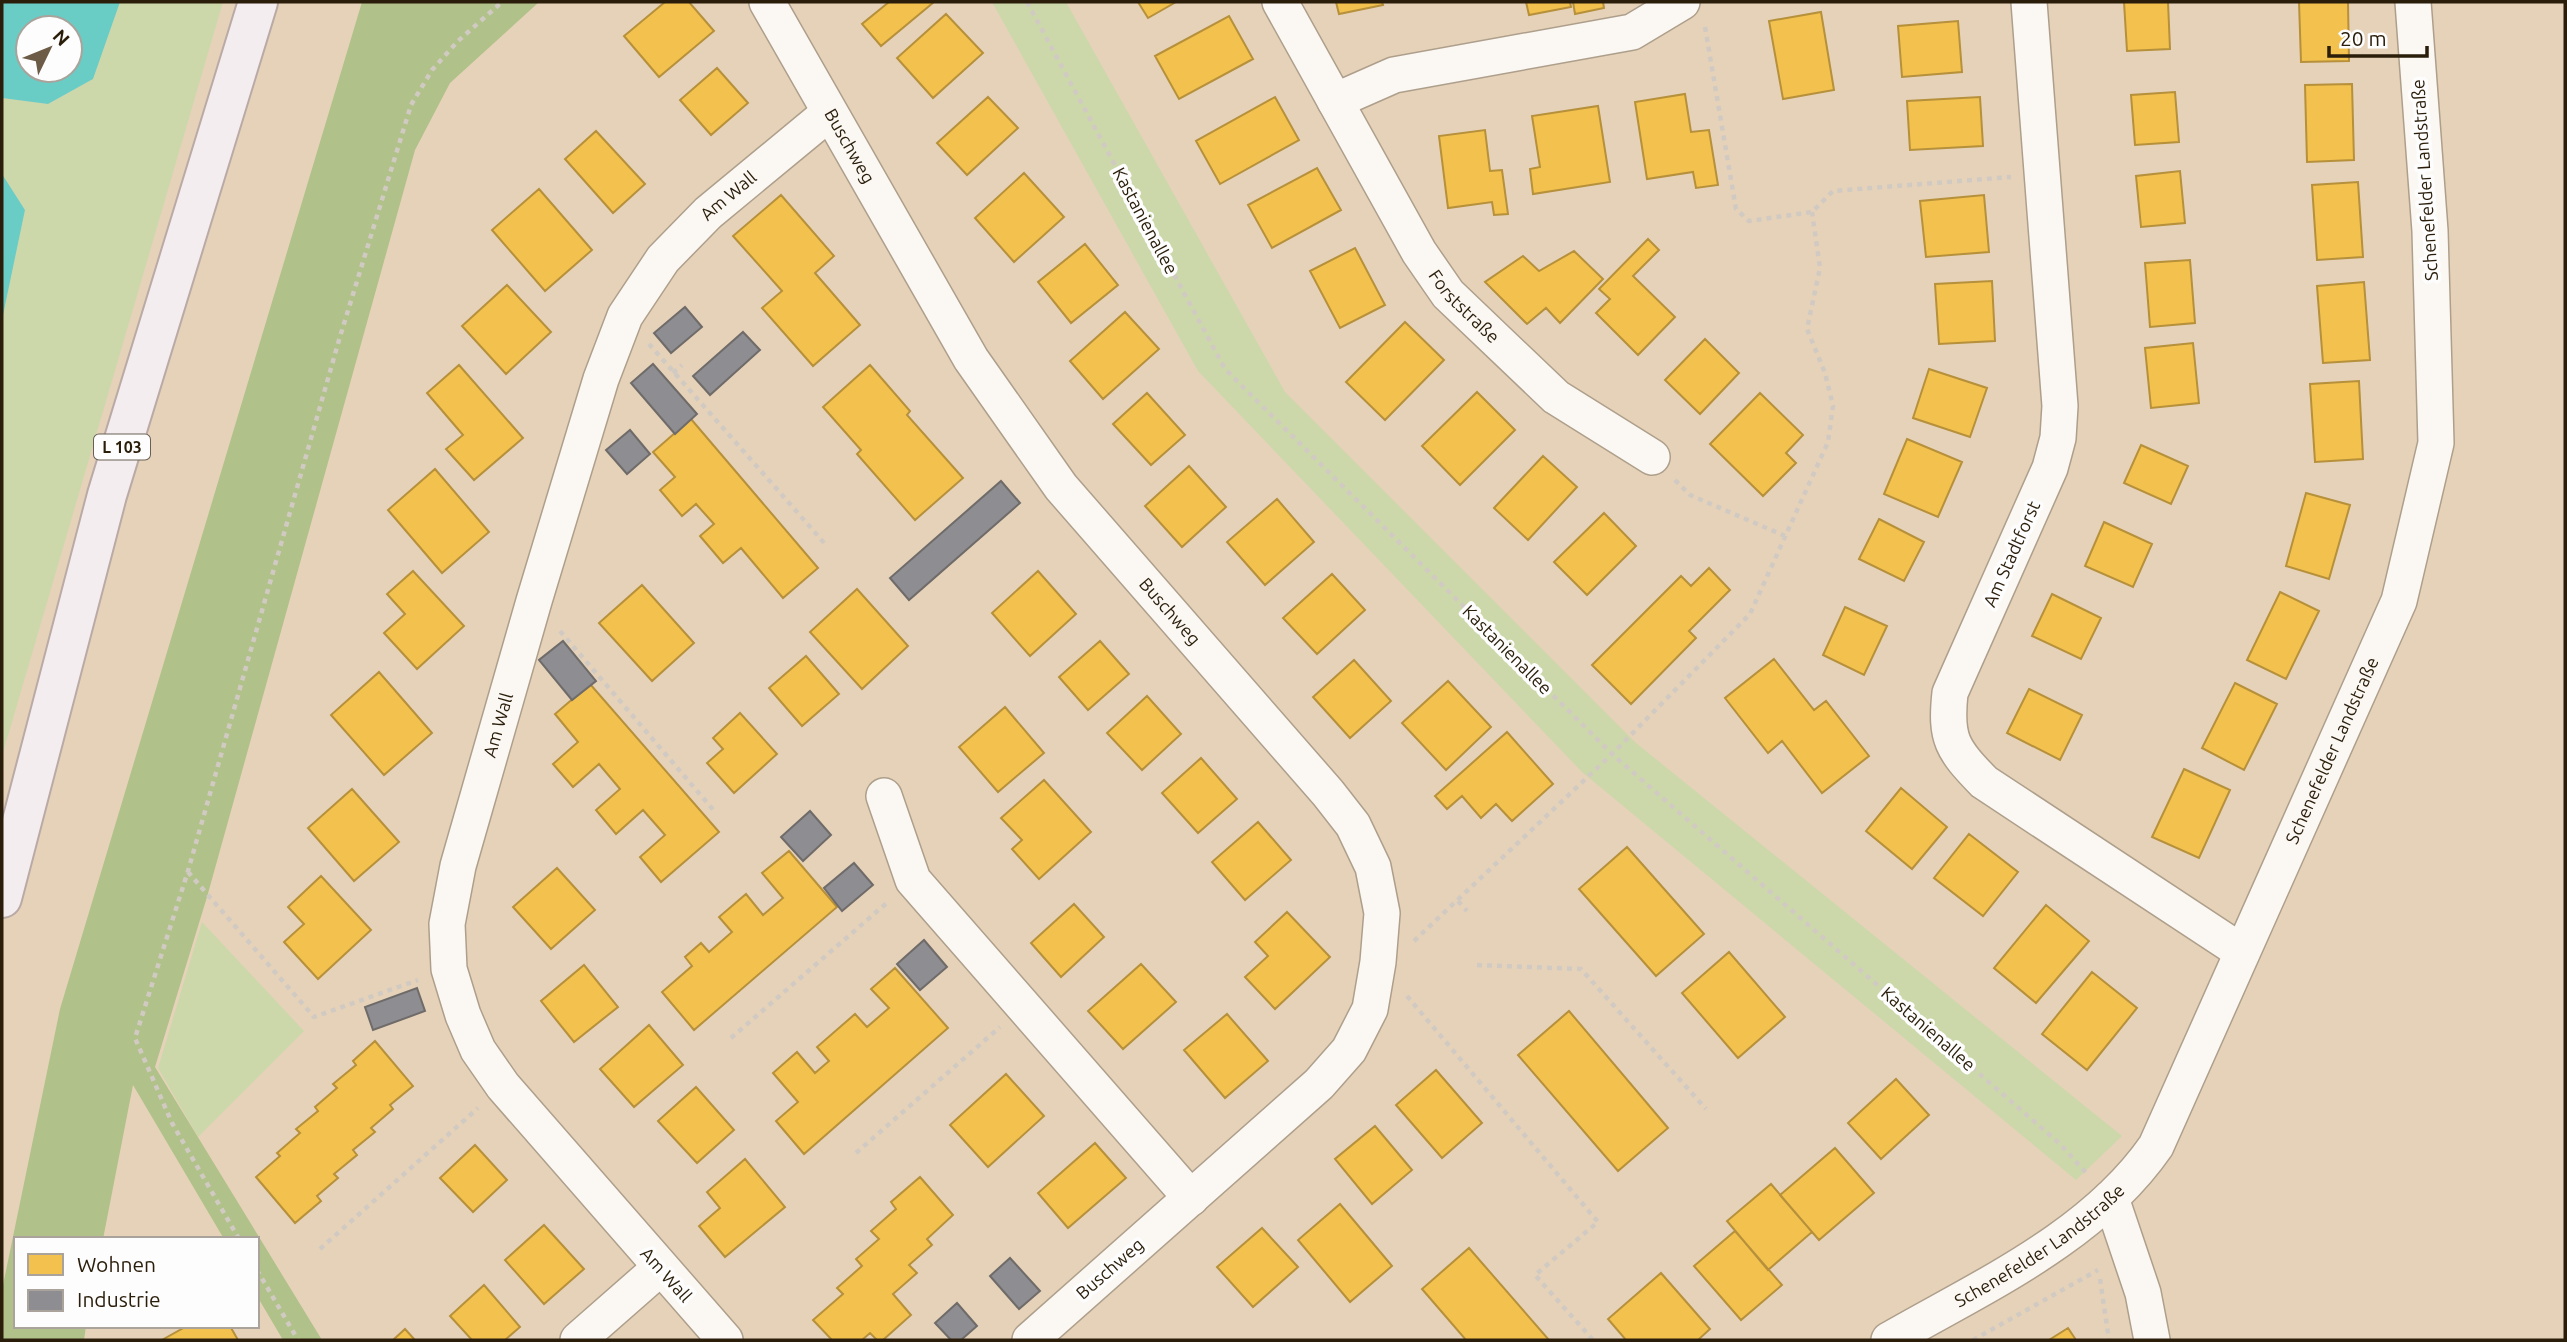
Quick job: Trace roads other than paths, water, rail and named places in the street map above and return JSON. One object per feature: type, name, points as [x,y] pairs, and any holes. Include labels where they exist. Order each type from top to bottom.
[{"type":"main road","name":"L 103","points":[[2,898],[107,495],[258,2]]},
{"type":"street","name":"Buschweg","points":[[767,2],[971,359],[1061,487],[1328,793],[1353,825],[1373,867],[1382,913],[1378,962],[1370,1009],[1349,1049],[1319,1084],[1030,1340]]},
{"type":"street","name":"Forststraße","points":[[1280,2],[1419,252],[1448,294],[1556,397],[1652,457]]},
{"type":"street","name":"Am Stadtforst","points":[[2029,2],[2060,406],[2058,438],[2050,468],[1950,693],[1947,724],[1959,757],[1984,782],[2242,951]]},
{"type":"street","name":"Schenefelder Landstraße","points":[[1889,1340],[2025,1262],[2074,1228],[2137,1174],[2156,1146],[2399,601],[2436,443],[2430,231],[2413,2]]},
{"type":"street","points":[[1335,101],[1394,75],[1632,32],[1693,14]]},
{"type":"street","name":"Am Wall","points":[[725,1340],[503,1086],[478,1050],[463,1015],[449,969],[447,924],[458,866],[534,601],[601,379],[625,316],[663,259],[708,213],[829,113]]},
{"type":"street","points":[[884,796],[913,880],[1191,1198]]},
{"type":"street","points":[[2110,1198],[2143,1293],[2152,1340]]},
{"type":"street","points":[[579,1340],[660,1268]]},
{"type":"water","points":[[2,2],[120,2],[93,79],[84,84],[48,104],[2,98]]},
{"type":"water","points":[[2,174],[25,210],[2,320]]}]
